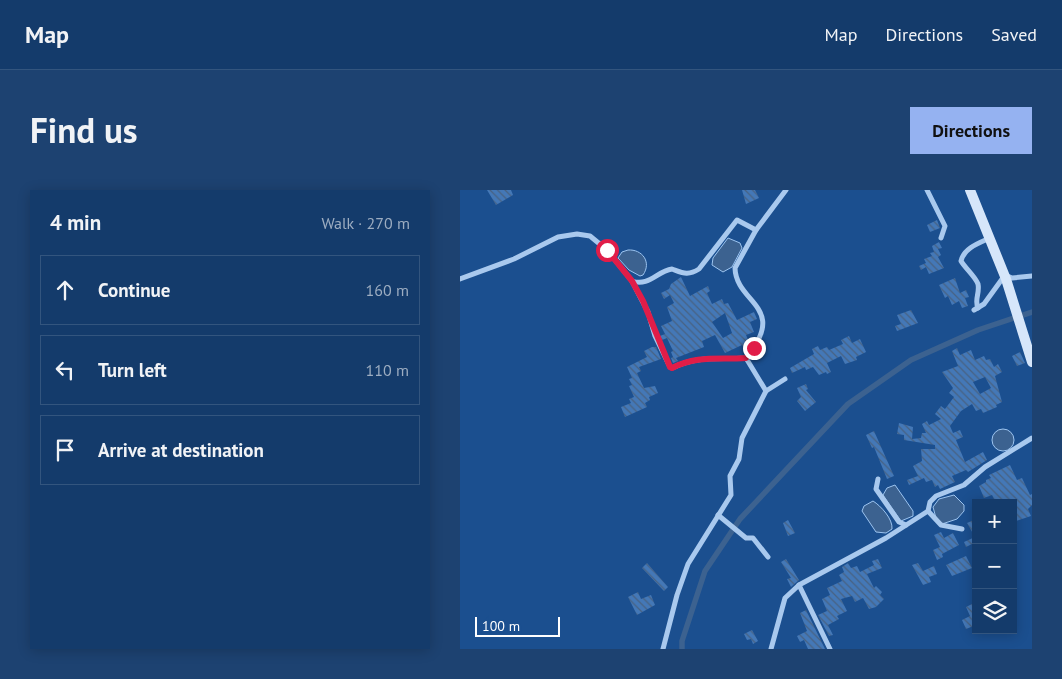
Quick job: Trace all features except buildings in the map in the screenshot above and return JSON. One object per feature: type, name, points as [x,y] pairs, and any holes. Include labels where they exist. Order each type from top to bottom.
[{"type":"street","points":[[746,358],[758,340],[763,318],[753,300],[738,282],[735,268],[756,230],[786,190]]},
{"type":"street","points":[[927,190],[945,226],[941,238]]},
{"type":"street","points":[[970,190],[1006,277],[1032,362]]},
{"type":"street","points":[[632,281],[638,283],[651,280],[667,270],[688,274],[694,272],[699,269],[737,220],[756,230]]},
{"type":"street","points":[[460,279],[514,259],[558,237],[577,234],[593,237],[607,250],[632,281],[648,312],[655,336],[670,367],[672,368],[687,361],[702,358],[746,358]]},
{"type":"street","points":[[990,238],[972,247],[962,256],[961,261],[978,286],[975,302],[976,309],[984,304],[1006,277]]},
{"type":"street","points":[[1006,277],[1032,276]]},
{"type":"street","points":[[746,358],[766,391]]},
{"type":"street","points":[[663,649],[677,595],[688,564],[731,495],[730,476],[739,460],[744,431],[766,391],[785,379]]},
{"type":"street","points":[[771,649],[785,598],[799,585],[906,525],[928,511],[930,502],[936,496],[964,484],[985,467],[1032,438]]},
{"type":"street","points":[[878,479],[876,489],[899,522],[906,525]]},
{"type":"street","points":[[928,511],[941,525],[962,529]]},
{"type":"street","points":[[719,516],[744,536],[753,538],[768,557]]},
{"type":"street","points":[[799,585],[830,649]]},
{"type":"water","points":[[728,238],[740,243],[742,248],[732,267],[723,272],[712,265],[713,258]]},
{"type":"water","points":[[628,250],[638,252],[644,257],[646,270],[643,275],[640,276],[629,270],[618,258],[622,252]]},
{"type":"water","points":[[1003,429],[1013,436],[1014,440],[1007,450],[1003,451],[993,444],[992,440],[999,430]]},
{"type":"water","points":[[895,485],[913,511],[913,516],[901,521],[883,495],[887,488]]},
{"type":"water","points":[[954,495],[964,505],[964,511],[957,519],[942,524],[936,518],[933,507],[939,499]]},
{"type":"water","points":[[873,501],[883,509],[891,521],[892,529],[886,533],[876,532],[862,511],[864,506]]},
{"type":"waterway","points":[[682,649],[682,641],[705,571],[740,519],[848,404],[911,360],[978,330],[1032,312]]},
{"type":"route","points":[[607,250],[632,281],[643,301],[655,336],[670,367],[672,368],[687,361],[702,358],[746,358],[754,348]]}]
